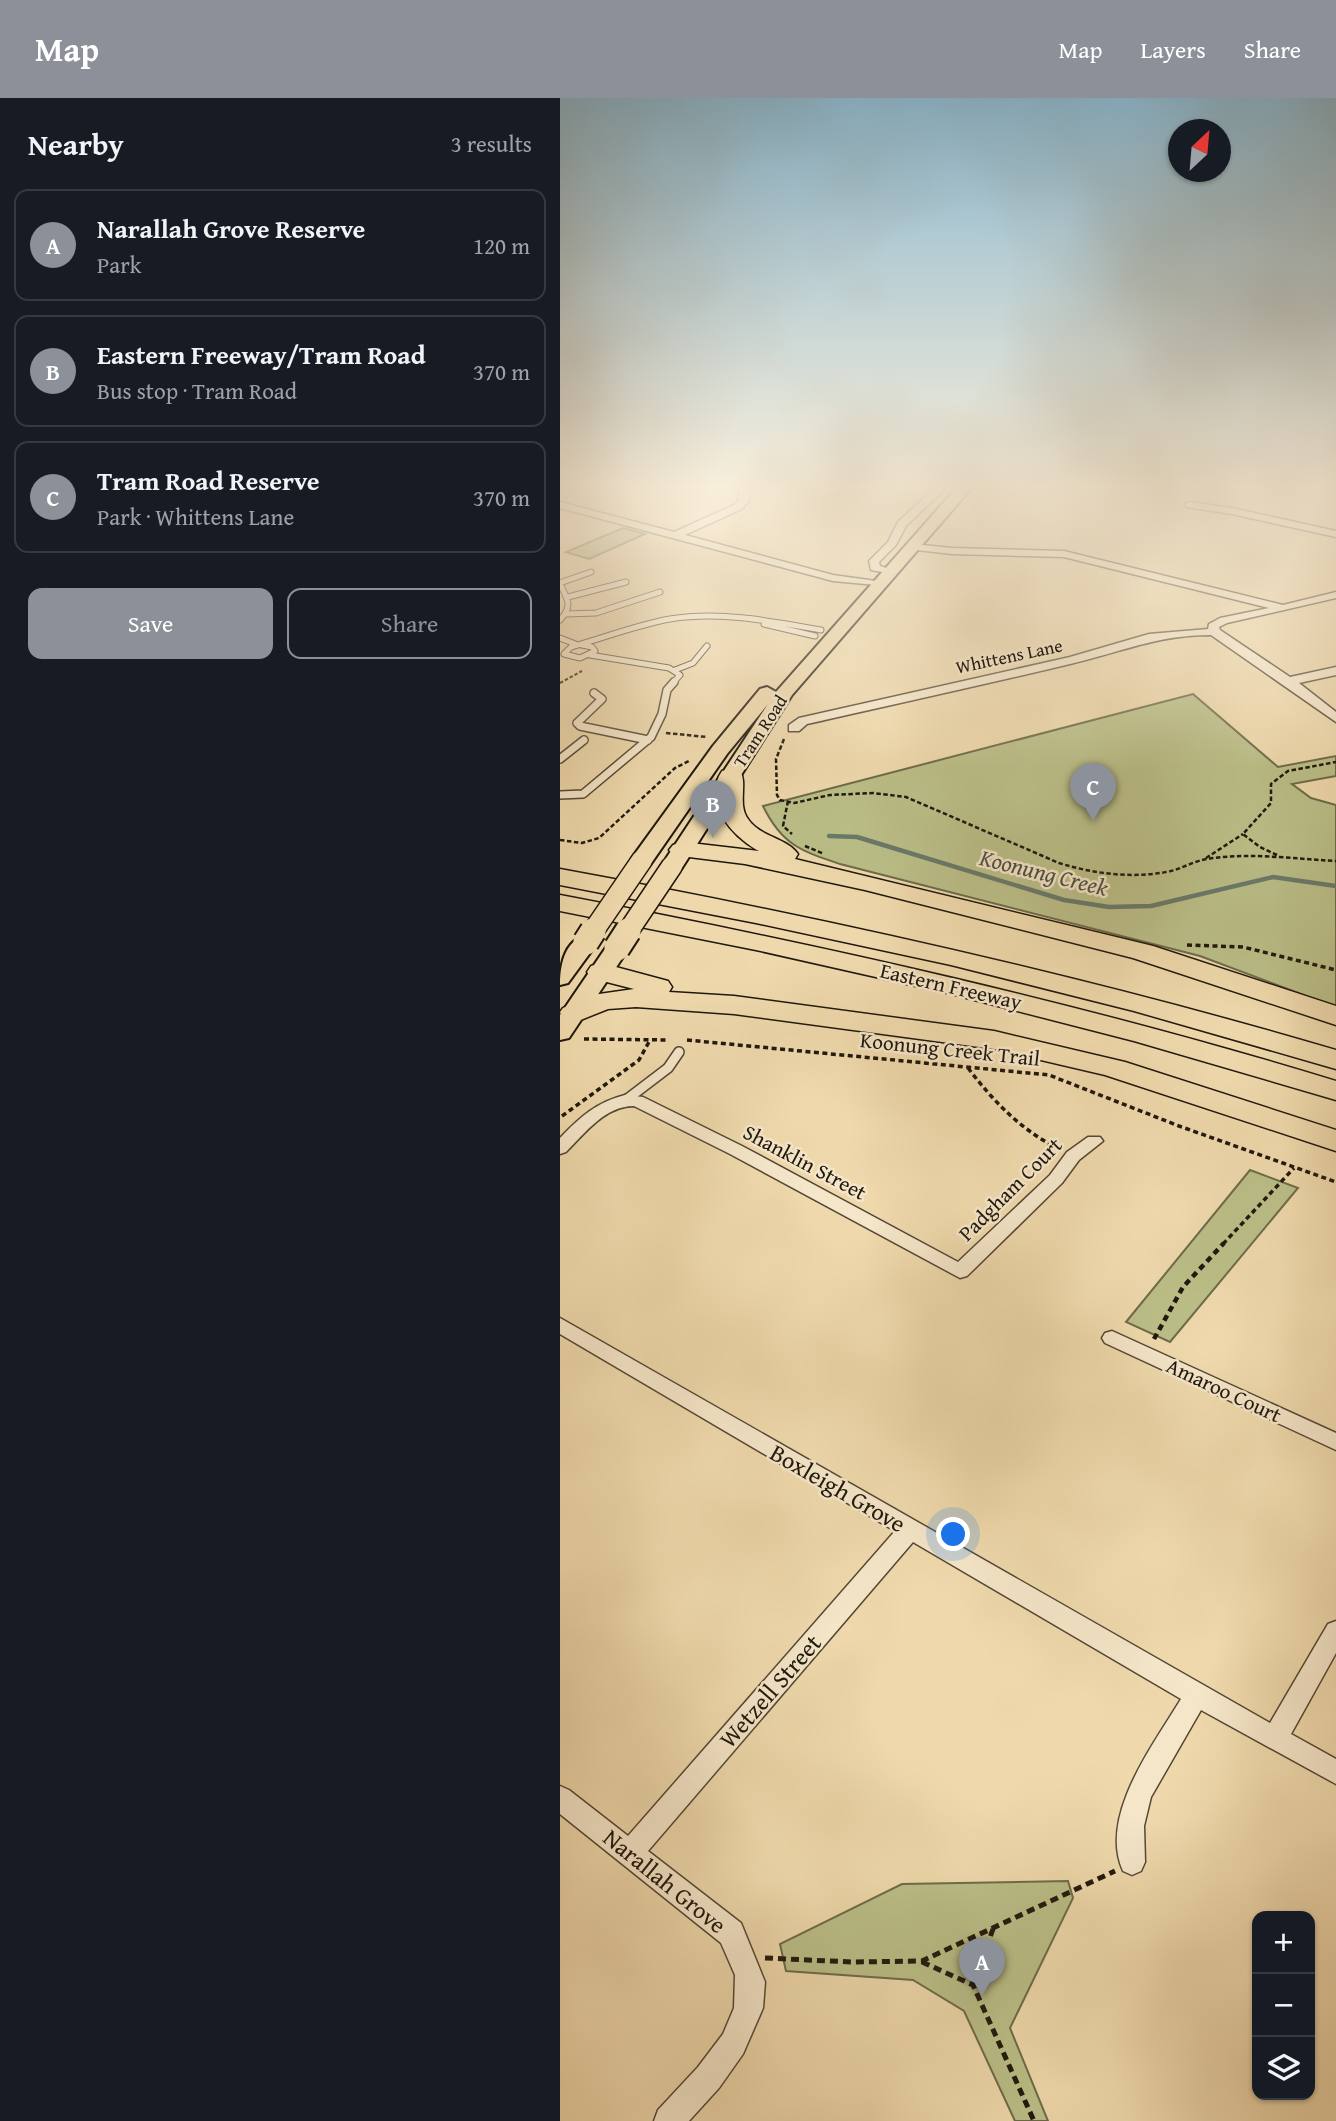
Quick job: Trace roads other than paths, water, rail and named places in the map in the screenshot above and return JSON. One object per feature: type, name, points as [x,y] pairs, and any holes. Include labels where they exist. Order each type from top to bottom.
[{"type":"highway","points":[[731,776],[728,794],[732,815],[747,834],[806,863],[866,882]]},
{"type":"highway","points":[[677,858],[746,856],[866,882],[1143,952],[1336,1016]]},
{"type":"highway","name":"Eastern Freeway","points":[[560,877],[1039,976],[1336,1060]]},
{"type":"highway","name":"Eastern Freeway","points":[[560,903],[924,978],[1251,1064],[1336,1091]]},
{"type":"highway","points":[[601,972],[734,1005]]},
{"type":"highway","points":[[572,1029],[602,1001],[621,999],[734,1005],[915,1028],[1055,1053],[1150,1079],[1336,1140]]},
{"type":"main road","name":"Tram Road","points":[[586,942],[720,750],[823,634],[881,578]]},
{"type":"main road","name":"Tram Road","points":[[572,1029],[601,972],[823,634]]},
{"type":"main road","points":[[642,860],[677,858]]},
{"type":"main road","points":[[586,942],[584,956],[601,972]]},
{"type":"main road","points":[[560,978],[586,942]]},
{"type":"street","points":[[837,578],[877,582],[876,578]]},
{"type":"street","points":[[1166,578],[1282,608]]},
{"type":"street","name":"Whittens Lane","points":[[799,721],[1073,660],[1149,637],[1214,632],[1213,626],[1224,620],[1336,594]]},
{"type":"street","points":[[1214,632],[1289,681],[1336,718]]},
{"type":"street","points":[[1289,681],[1336,671]]},
{"type":"street","points":[[560,1139],[605,1109],[626,1100]]},
{"type":"street","name":"Shanklin Street","points":[[626,1100],[637,1101],[660,1111],[960,1271]]},
{"type":"street","points":[[560,1148],[578,1129]]},
{"type":"street","name":"Padgham Court","points":[[960,1271],[1056,1179],[1073,1156],[1094,1141]]},
{"type":"street","name":"Boxleigh Grove","points":[[560,1325],[1196,1695],[1336,1772]]},
{"type":"street","name":"Amaroo Court","points":[[1112,1338],[1336,1442]]},
{"type":"street","name":"Wetzell Street","points":[[631,1852],[910,1530]]},
{"type":"street","points":[[1275,1738],[1336,1631]]},
{"type":"street","points":[[1132,1862],[1131,1826],[1139,1794],[1196,1695]]},
{"type":"street","name":"Narallah Grove","points":[[560,1798],[731,1933],[742,1957],[752,1989],[742,2025],[723,2061],[669,2121]]},
{"type":"lane","points":[[565,594],[626,582]]},
{"type":"lane","points":[[560,583],[570,603],[566,614],[560,620]]},
{"type":"lane","points":[[566,614],[603,611],[660,592]]},
{"type":"lane","points":[[564,651],[669,619],[725,616],[823,634]]},
{"type":"lane","points":[[560,660],[592,653],[629,630]]},
{"type":"lane","points":[[560,638],[592,647],[592,653]]},
{"type":"lane","points":[[560,644],[567,656],[578,658]]},
{"type":"lane","points":[[592,653],[675,670],[693,663],[707,646]]},
{"type":"lane","points":[[560,795],[583,794],[648,740],[655,731],[667,690],[680,675],[675,670]]},
{"type":"lane","points":[[594,692],[602,699],[580,719],[580,726],[648,740]]},
{"type":"lane","points":[[560,760],[584,740]]},
{"type":"lane","points":[[626,1100],[668,1068],[679,1052]]},
{"type":"waterway","name":"Koonung Creek","points":[[829,836],[857,837],[1064,900],[1109,907],[1151,906],[1273,877],[1336,886]]},
{"type":"place","name":"Tram Road Reserve","points":[[1093,821]]},
{"type":"place","name":"Eastern Freeway/Tram Road","points":[[713,838]]},
{"type":"place","name":"Narallah Grove Reserve","points":[[982,1996]]}]
